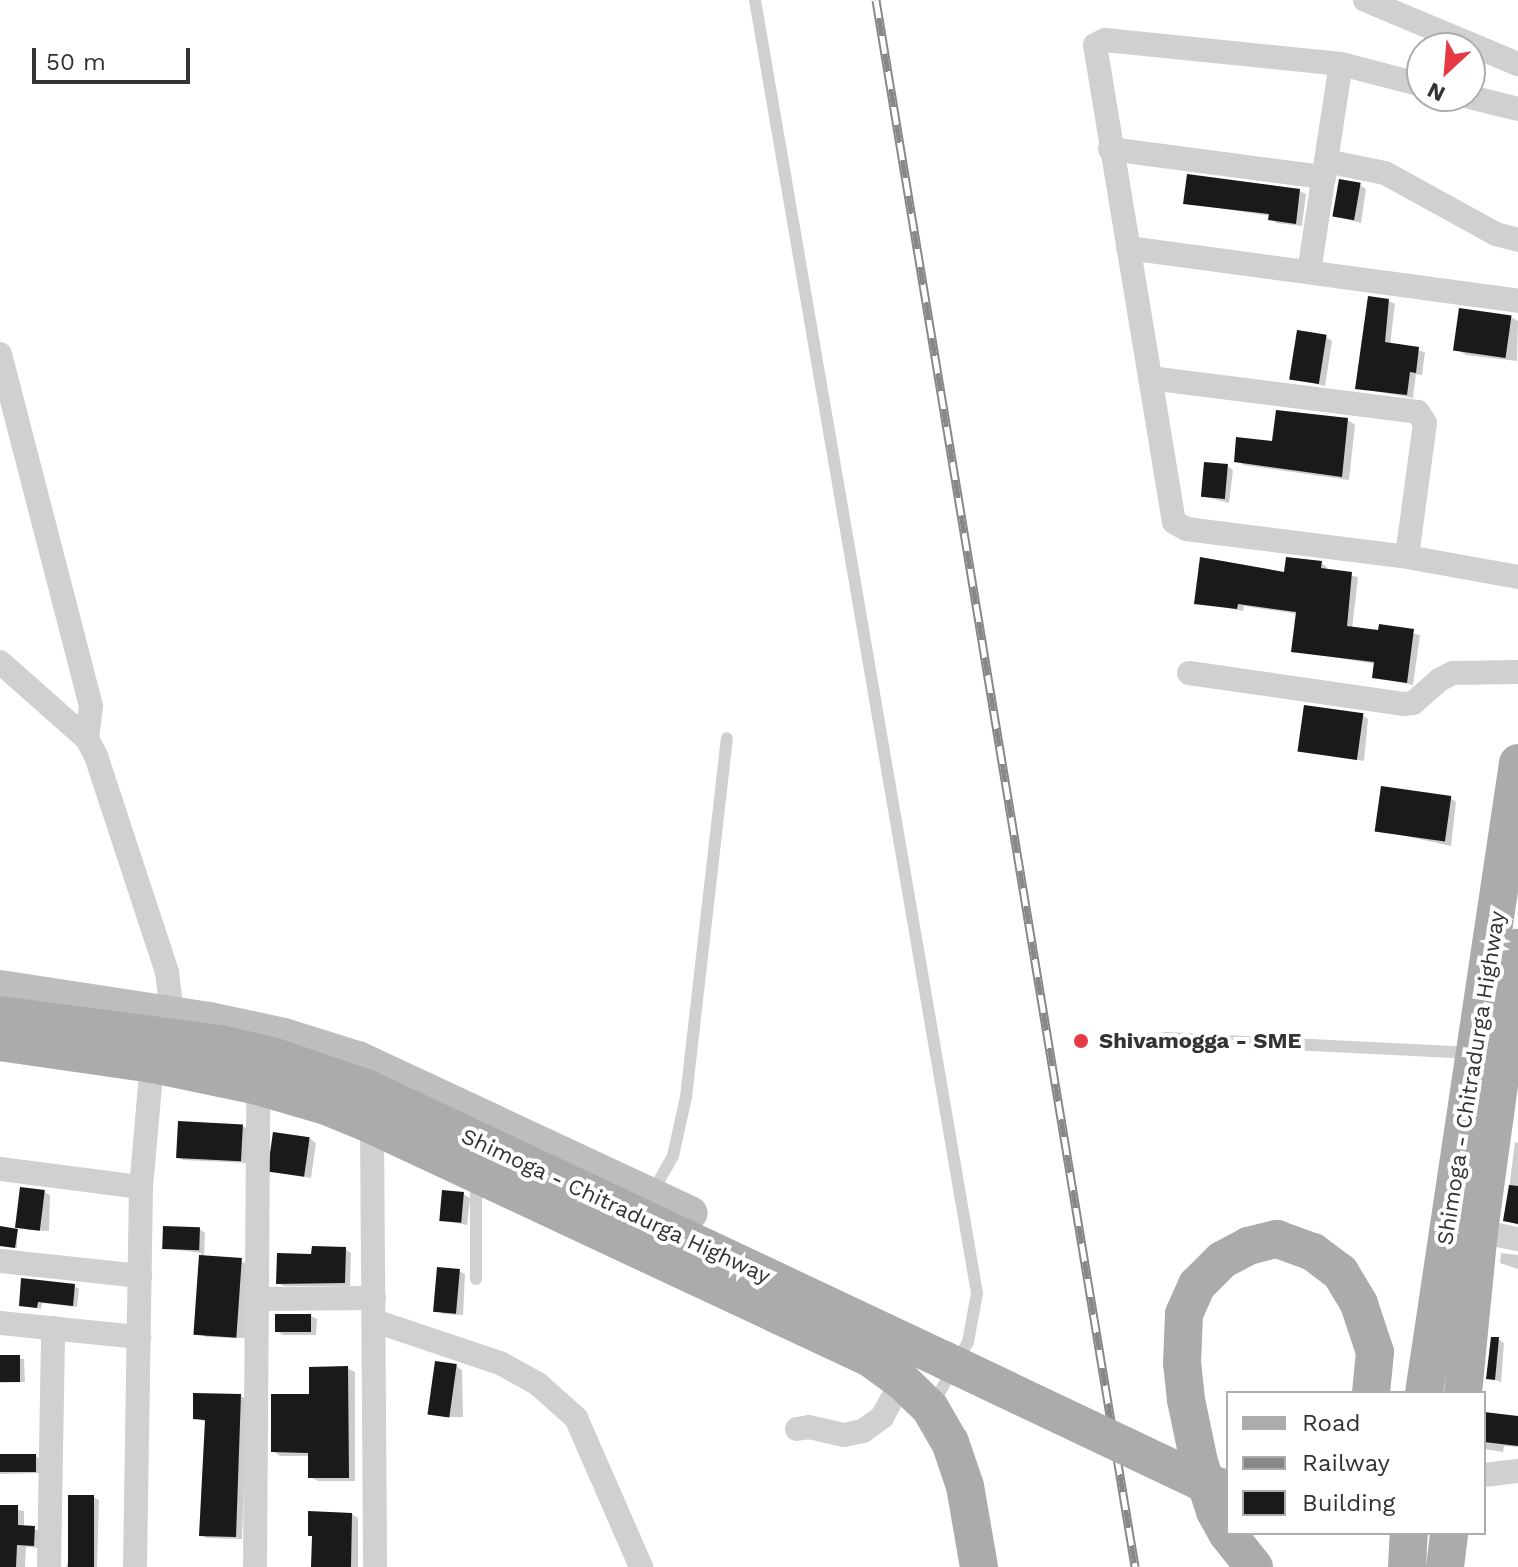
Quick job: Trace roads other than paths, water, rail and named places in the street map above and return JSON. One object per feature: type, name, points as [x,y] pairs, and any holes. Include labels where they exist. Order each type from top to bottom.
[{"type":"main road","name":"Shimoga - Chitradurga Highway","points":[[1424,1391],[1518,763]]},
{"type":"main road","name":"Shimoga - Chitradurga Highway","points":[[1463,1391],[1479,1231],[1505,1134],[1518,948]]},
{"type":"main road","name":"Shimoga - Chitradurga Highway","points":[[0,1015],[220,1044],[272,1056],[366,1088],[1199,1481],[1226,1488]]},
{"type":"main road","points":[[0,1042],[152,1064],[258,1086],[372,1125],[870,1358],[902,1381],[930,1408],[950,1442],[965,1486],[979,1567]]},
{"type":"main road","points":[[1226,1531],[1215,1511],[1199,1462],[1182,1364],[1184,1314],[1197,1285],[1222,1260],[1248,1246],[1277,1239],[1313,1252],[1340,1272],[1359,1304],[1375,1352],[1371,1391]]},
{"type":"main road","points":[[1229,1535],[1254,1567]]},
{"type":"main road","points":[[1407,1567],[1409,1535]]},
{"type":"main road","points":[[1445,1567],[1449,1535]]},
{"type":"street","points":[[1365,0],[1518,64]]},
{"type":"street","points":[[1406,81],[1341,64],[1098,42],[1095,45],[1174,522],[1179,527],[1407,557],[1518,577]]},
{"type":"street","points":[[1309,272],[1341,64]]},
{"type":"street","points":[[1486,101],[1518,109]]},
{"type":"street","points":[[1110,149],[1385,173],[1496,234],[1518,240]]},
{"type":"street","points":[[1128,248],[1518,301]]},
{"type":"street","points":[[0,354],[91,706],[87,739]]},
{"type":"street","points":[[1150,378],[1418,412],[1425,423],[1407,557]]},
{"type":"street","points":[[0,662],[87,739],[96,756],[167,972],[172,1012]]},
{"type":"street","points":[[1189,673],[1403,704],[1413,703],[1439,680],[1453,673],[1518,672]]},
{"type":"street","points":[[0,987],[172,1012],[284,1035],[358,1058],[691,1213]]},
{"type":"street","points":[[135,1567],[141,1187],[152,1064]]},
{"type":"street","points":[[255,1567],[258,1086]]},
{"type":"street","points":[[372,1125],[375,1567]]},
{"type":"street","points":[[0,1169],[141,1187]]},
{"type":"street","points":[[1479,1231],[1518,1239]]},
{"type":"street","points":[[0,1261],[140,1276]]},
{"type":"street","points":[[256,1299],[375,1310],[500,1363],[538,1384],[576,1418],[595,1454],[641,1567]]},
{"type":"street","points":[[0,1323],[139,1337]]},
{"type":"street","points":[[49,1567],[53,1328]]},
{"type":"street","points":[[797,1429],[809,1427],[844,1435],[863,1431],[882,1417],[902,1381]]},
{"type":"street","points":[[1486,1475],[1518,1471]]},
{"type":"lane","points":[[755,0],[977,1293],[968,1342],[930,1408]]},
{"type":"lane","points":[[652,1194],[673,1156],[686,1097],[727,738]]},
{"type":"lane","points":[[1126,1043],[1167,1038],[1476,1053]]},
{"type":"lane","points":[[476,1173],[476,1279]]},
{"type":"railway","points":[[876,0],[1135,1567]]},
{"type":"place","name":"Shivamogga - SME","points":[[1081,1041]]}]
